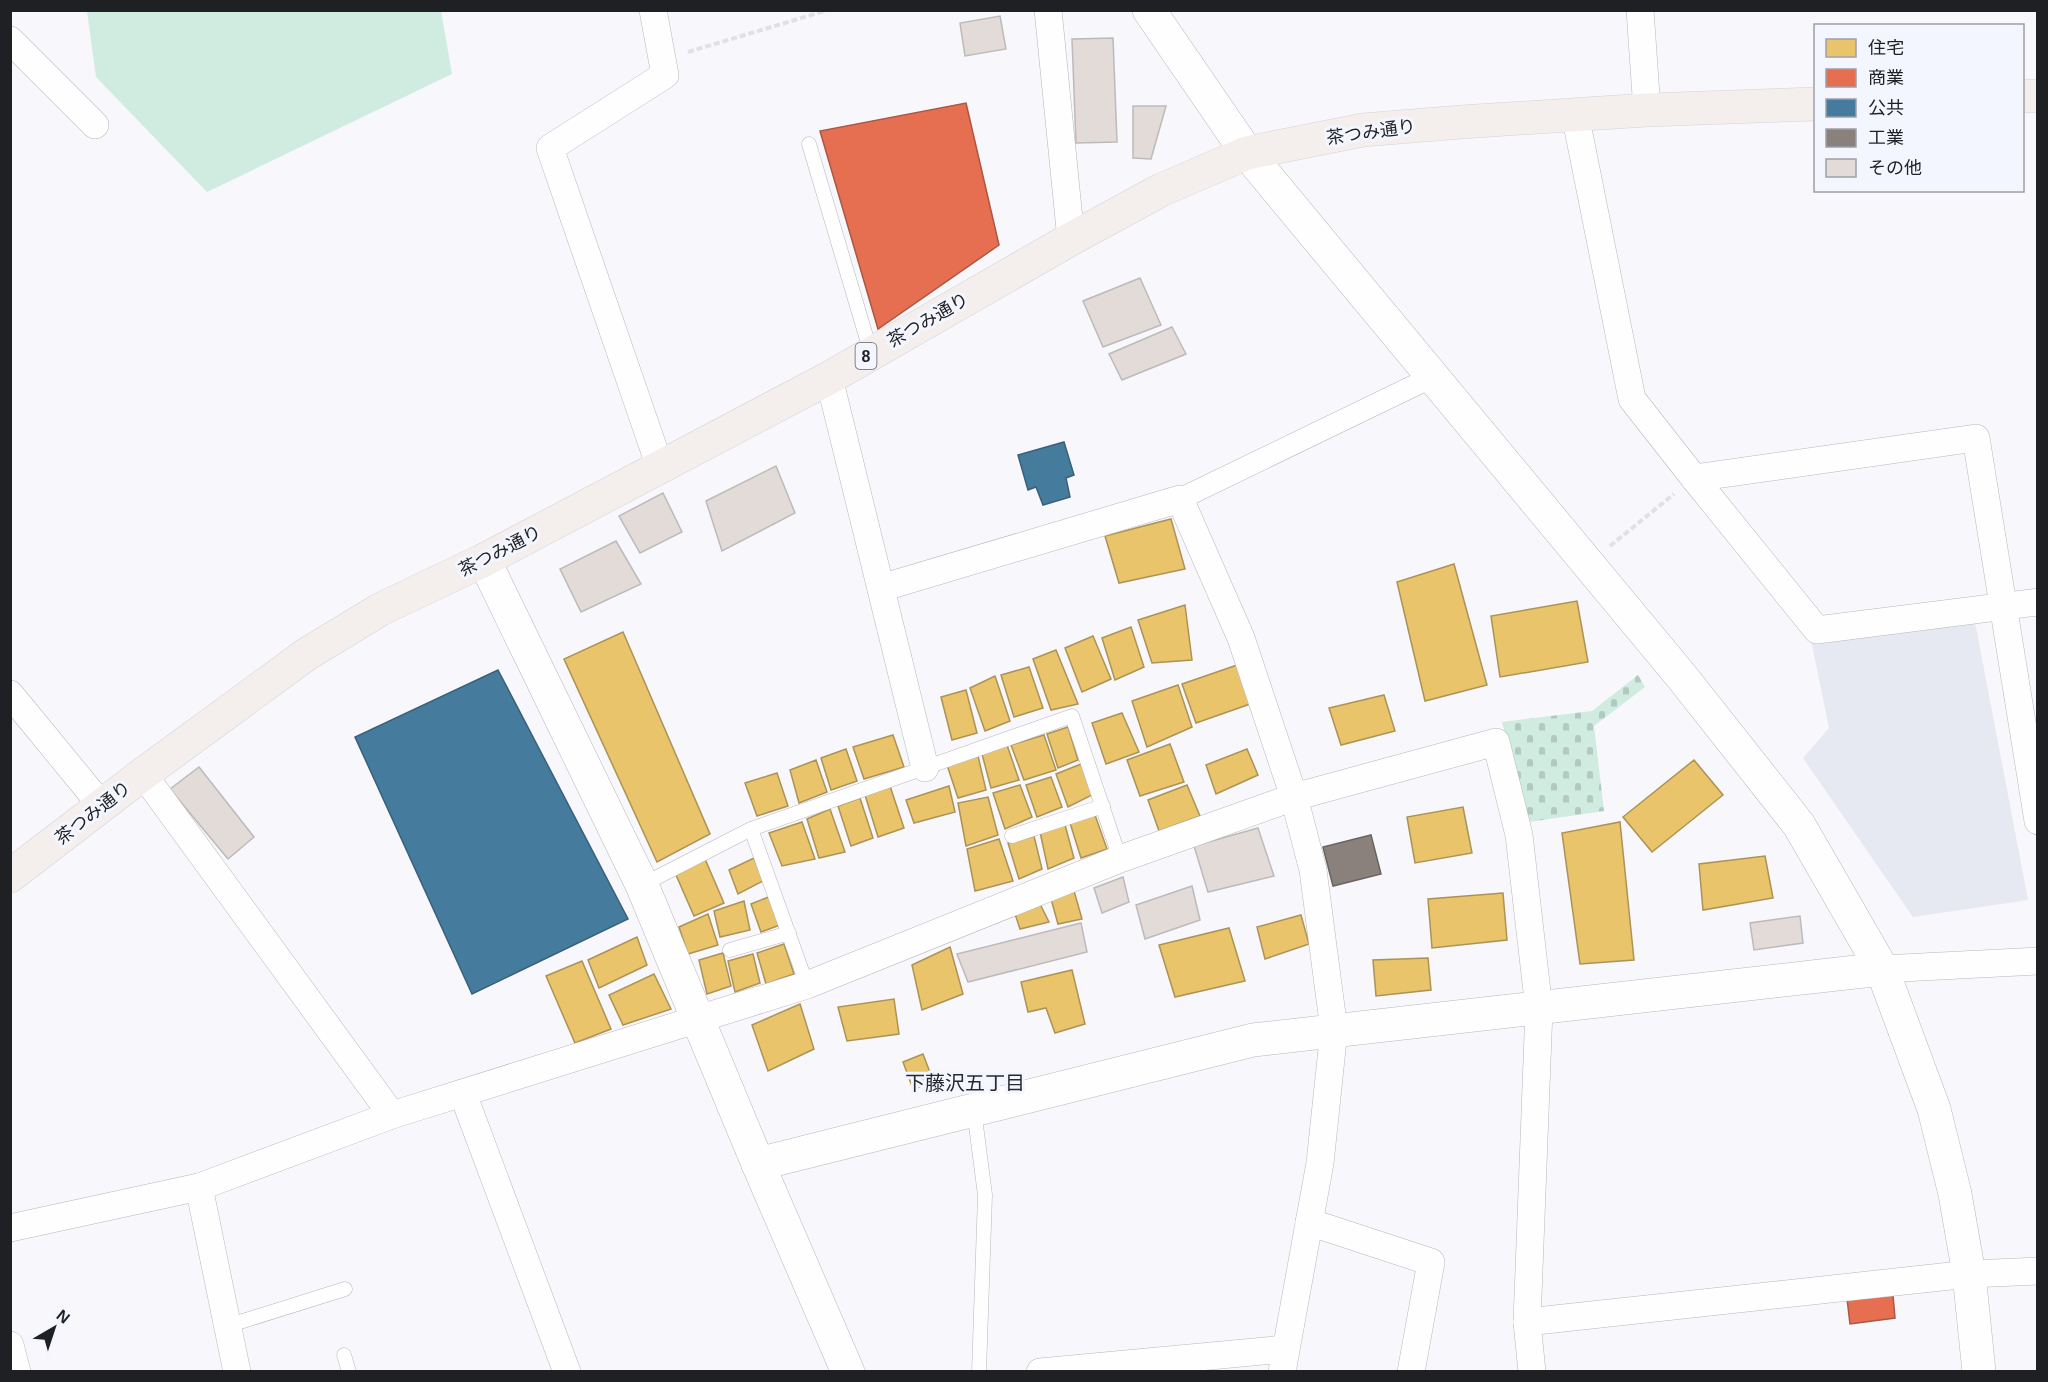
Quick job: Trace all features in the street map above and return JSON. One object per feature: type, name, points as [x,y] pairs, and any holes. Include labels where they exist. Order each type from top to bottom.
[{"type":"main road","name":"茶つみ通り","points":[[10,876],[143,774],[308,654],[381,609],[484,560],[829,378],[1161,190],[1247,153],[1363,130],[1575,114],[1814,104]]},
{"type":"street","points":[[652,10],[665,75],[550,148],[660,467]]},
{"type":"street","points":[[1048,10],[1071,239]]},
{"type":"street","points":[[1149,10],[1247,153],[1682,677],[1799,825],[1882,969],[1934,1109],[1955,1194],[1969,1274],[1979,1371]]},
{"type":"street","points":[[1640,10],[1647,110]]},
{"type":"street","points":[[10,40],[95,125]]},
{"type":"street","points":[[1575,114],[1632,399],[1817,630],[2037,602]]},
{"type":"street","points":[[881,588],[1180,499],[1432,377]]},
{"type":"street","points":[[829,378],[925,768]]},
{"type":"street","points":[[1694,478],[1976,438],[2037,821]]},
{"type":"street","points":[[1040,1371],[1283,1360],[1320,1163],[1334,1030],[1314,870],[1294,797],[1241,638],[1180,499]]},
{"type":"street","points":[[484,560],[642,885],[758,1164],[848,1371]]},
{"type":"street","points":[[10,694],[102,806]]},
{"type":"street","points":[[10,1228],[199,1187],[392,1115],[807,985],[1120,859],[1294,797],[1496,742],[1519,835],[1539,1009],[1527,1322],[1532,1371]]},
{"type":"street","points":[[143,774],[392,1115]]},
{"type":"street","points":[[758,1164],[1253,1040],[1882,969],[2037,961]]},
{"type":"street","points":[[463,1094],[567,1371]]},
{"type":"street","points":[[199,1187],[237,1371]]},
{"type":"street","points":[[1309,1222],[1431,1262],[1411,1371]]},
{"type":"street","points":[[1527,1322],[1969,1274],[2037,1271]]},
{"type":"street","points":[[10,1345],[17,1371]]},
{"type":"lane","points":[[808,144],[871,353]]},
{"type":"lane","points":[[642,885],[751,829],[1072,716],[1120,859]]},
{"type":"lane","points":[[1012,836],[1102,806]]},
{"type":"lane","points":[[751,829],[807,985]]},
{"type":"lane","points":[[730,950],[789,933]]},
{"type":"lane","points":[[974,1110],[985,1195],[979,1371]]},
{"type":"lane","points":[[227,1326],[345,1289]]},
{"type":"lane","points":[[344,1355],[349,1371]]},
{"type":"path","points":[[663,60],[828,10]]},
{"type":"path","points":[[1588,564],[1694,478]]},
{"type":"shaded area","points":[[1971,601],[2028,900],[1913,917],[1803,758],[1829,728],[1807,620]]},
{"type":"green space","points":[[87,11],[441,11],[452,74],[207,192],[96,77]]},
{"type":"green space","points":[[1638,675],[1645,687],[1594,726],[1604,811],[1529,822],[1502,722],[1592,711]]},
{"type":"building: 住宅","points":[[1171,519],[1185,569],[1119,583],[1105,536]]},
{"type":"building: 住宅","points":[[1454,564],[1487,685],[1425,701],[1397,582]]},
{"type":"building: 住宅","points":[[1577,601],[1588,662],[1500,677],[1491,616]]},
{"type":"building: 住宅","points":[[1185,605],[1192,660],[1152,663],[1138,620]]},
{"type":"building: 住宅","points":[[1131,627],[1144,667],[1115,680],[1102,638]]},
{"type":"building: 住宅","points":[[623,632],[710,834],[657,862],[564,659]]},
{"type":"building: 住宅","points":[[1093,636],[1111,679],[1082,692],[1065,648]]},
{"type":"building: 住宅","points":[[1056,650],[1078,704],[1051,710],[1033,659]]},
{"type":"building: 住宅","points":[[1240,664],[1253,703],[1196,723],[1182,684]]},
{"type":"building: 住宅","points":[[1029,667],[1043,708],[1014,717],[1001,675]]},
{"type":"building: 住宅","points":[[995,676],[1010,721],[985,731],[970,688]]},
{"type":"building: 住宅","points":[[1178,685],[1192,727],[1147,747],[1132,701]]},
{"type":"building: 住宅","points":[[966,690],[977,733],[952,740],[941,697]]},
{"type":"building: 住宅","points":[[1384,695],[1395,731],[1341,745],[1329,708]]},
{"type":"building: 住宅","points":[[1122,713],[1139,752],[1106,764],[1092,723]]},
{"type":"building: 住宅","points":[[1068,727],[1078,760],[1058,768],[1047,734]]},
{"type":"building: 住宅","points":[[893,735],[904,767],[864,779],[853,747]]},
{"type":"building: 住宅","points":[[1044,735],[1056,770],[1024,780],[1011,745]]},
{"type":"building: 住宅","points":[[1170,744],[1184,782],[1140,796],[1127,760]]},
{"type":"building: 住宅","points":[[1007,745],[1019,780],[991,788],[982,754]]},
{"type":"building: 住宅","points":[[846,749],[857,781],[831,790],[821,758]]},
{"type":"building: 住宅","points":[[1247,749],[1258,775],[1216,794],[1206,765]]},
{"type":"building: 住宅","points":[[978,756],[986,790],[958,798],[947,765]]},
{"type":"building: 住宅","points":[[816,760],[827,792],[799,803],[790,770]]},
{"type":"building: 住宅","points":[[1694,760],[1723,795],[1652,852],[1623,817]]},
{"type":"building: 住宅","points":[[1081,764],[1092,795],[1068,807],[1056,774]]},
{"type":"building: 住宅","points":[[777,773],[788,806],[757,816],[745,783]]},
{"type":"building: 住宅","points":[[1051,777],[1062,807],[1037,817],[1026,785]]},
{"type":"building: 住宅","points":[[1020,785],[1032,817],[1005,829],[993,793]]},
{"type":"building: 住宅","points":[[1187,785],[1200,816],[1159,831],[1148,800]]},
{"type":"building: 住宅","points":[[890,786],[904,828],[878,837],[865,795]]},
{"type":"building: 住宅","points":[[949,786],[955,812],[914,823],[906,800]]},
{"type":"building: 住宅","points":[[988,797],[998,835],[966,846],[958,803]]},
{"type":"building: 住宅","points":[[860,798],[873,838],[851,846],[838,806]]},
{"type":"building: 住宅","points":[[1463,807],[1472,853],[1415,863],[1407,817]]},
{"type":"building: 住宅","points":[[830,809],[845,852],[819,858],[807,819]]},
{"type":"building: 住宅","points":[[1095,815],[1107,849],[1081,858],[1070,823]]},
{"type":"building: 住宅","points":[[802,822],[815,859],[782,866],[769,833]]},
{"type":"building: 住宅","points":[[1620,822],[1634,960],[1580,964],[1562,833]]},
{"type":"building: 住宅","points":[[1065,825],[1074,858],[1048,869],[1040,832]]},
{"type":"building: 住宅","points":[[1034,836],[1042,869],[1019,879],[1008,843]]},
{"type":"building: 住宅","points":[[999,839],[1013,881],[975,891],[967,849]]},
{"type":"building: 住宅","points":[[1765,856],[1773,898],[1703,910],[1699,864]]},
{"type":"building: 住宅","points":[[754,858],[763,881],[738,894],[729,870]]},
{"type":"building: 住宅","points":[[705,859],[724,903],[694,916],[676,875]]},
{"type":"building: 住宅","points":[[1074,891],[1082,919],[1058,924],[1051,899]]},
{"type":"building: 住宅","points":[[1503,893],[1507,940],[1432,948],[1428,899]]},
{"type":"building: 住宅","points":[[771,896],[780,925],[761,932],[751,904]]},
{"type":"building: 住宅","points":[[744,901],[750,930],[720,937],[714,911]]},
{"type":"building: 住宅","points":[[1040,904],[1049,922],[1020,929],[1014,911]]},
{"type":"building: 住宅","points":[[708,914],[718,945],[688,954],[679,927]]},
{"type":"building: 住宅","points":[[1301,915],[1309,944],[1265,959],[1257,927]]},
{"type":"building: 住宅","points":[[1229,928],[1245,981],[1175,997],[1159,945]]},
{"type":"building: 住宅","points":[[637,937],[647,965],[599,988],[588,960]]},
{"type":"building: 住宅","points":[[784,944],[794,974],[766,984],[757,953]]},
{"type":"building: 住宅","points":[[950,947],[963,994],[922,1010],[912,965]]},
{"type":"building: 住宅","points":[[723,953],[731,986],[707,994],[699,960]]},
{"type":"building: 住宅","points":[[753,954],[760,983],[735,992],[728,961]]},
{"type":"building: 住宅","points":[[1428,958],[1431,990],[1376,996],[1373,960]]},
{"type":"building: 住宅","points":[[582,961],[611,1029],[575,1043],[546,976]]},
{"type":"building: 住宅","points":[[1072,970],[1085,1024],[1055,1033],[1046,1008],[1028,1012],[1021,982]]},
{"type":"building: 住宅","points":[[654,974],[671,1009],[623,1025],[609,995]]},
{"type":"building: 住宅","points":[[894,999],[899,1034],[847,1041],[838,1007]]},
{"type":"building: 住宅","points":[[800,1004],[814,1049],[768,1071],[752,1025]]},
{"type":"building: 住宅","points":[[923,1054],[934,1083],[913,1089],[903,1062]]},
{"type":"building: 商業","points":[[966,103],[999,245],[878,329],[820,131]]},
{"type":"building: 商業","points":[[1892,1284],[1895,1318],[1850,1324],[1846,1290]]},
{"type":"building: 公共","points":[[1064,442],[1074,475],[1066,478],[1070,497],[1043,505],[1036,487],[1028,490],[1018,455]]},
{"type":"building: 公共","points":[[498,670],[628,919],[472,994],[355,737]]},
{"type":"building: 工業","points":[[1371,835],[1381,874],[1333,886],[1323,847]]},
{"type":"building: その他","points":[[1000,16],[1006,49],[965,56],[960,23]]},
{"type":"building: その他","points":[[1113,38],[1117,142],[1076,143],[1072,39]]},
{"type":"building: その他","points":[[1133,106],[1166,106],[1151,159],[1133,158]]},
{"type":"building: その他","points":[[1140,278],[1161,325],[1103,347],[1083,301]]},
{"type":"building: その他","points":[[1172,327],[1186,354],[1122,380],[1109,354]]},
{"type":"building: その他","points":[[776,466],[795,513],[722,551],[706,501]]},
{"type":"building: その他","points":[[663,493],[682,532],[640,553],[619,516]]},
{"type":"building: その他","points":[[616,541],[641,584],[581,612],[560,569]]},
{"type":"building: その他","points":[[199,767],[254,837],[228,859],[170,789]]},
{"type":"building: その他","points":[[1258,828],[1274,876],[1208,892],[1194,846]]},
{"type":"building: その他","points":[[1123,877],[1129,902],[1102,913],[1094,888]]},
{"type":"building: その他","points":[[1192,886],[1200,920],[1145,939],[1136,905]]},
{"type":"building: その他","points":[[1800,916],[1803,943],[1754,950],[1750,923]]},
{"type":"building: その他","points":[[1081,923],[1087,952],[968,982],[957,954]]},
{"type":"district","name":"下藤沢五丁目","points":[[965,1083]]}]
